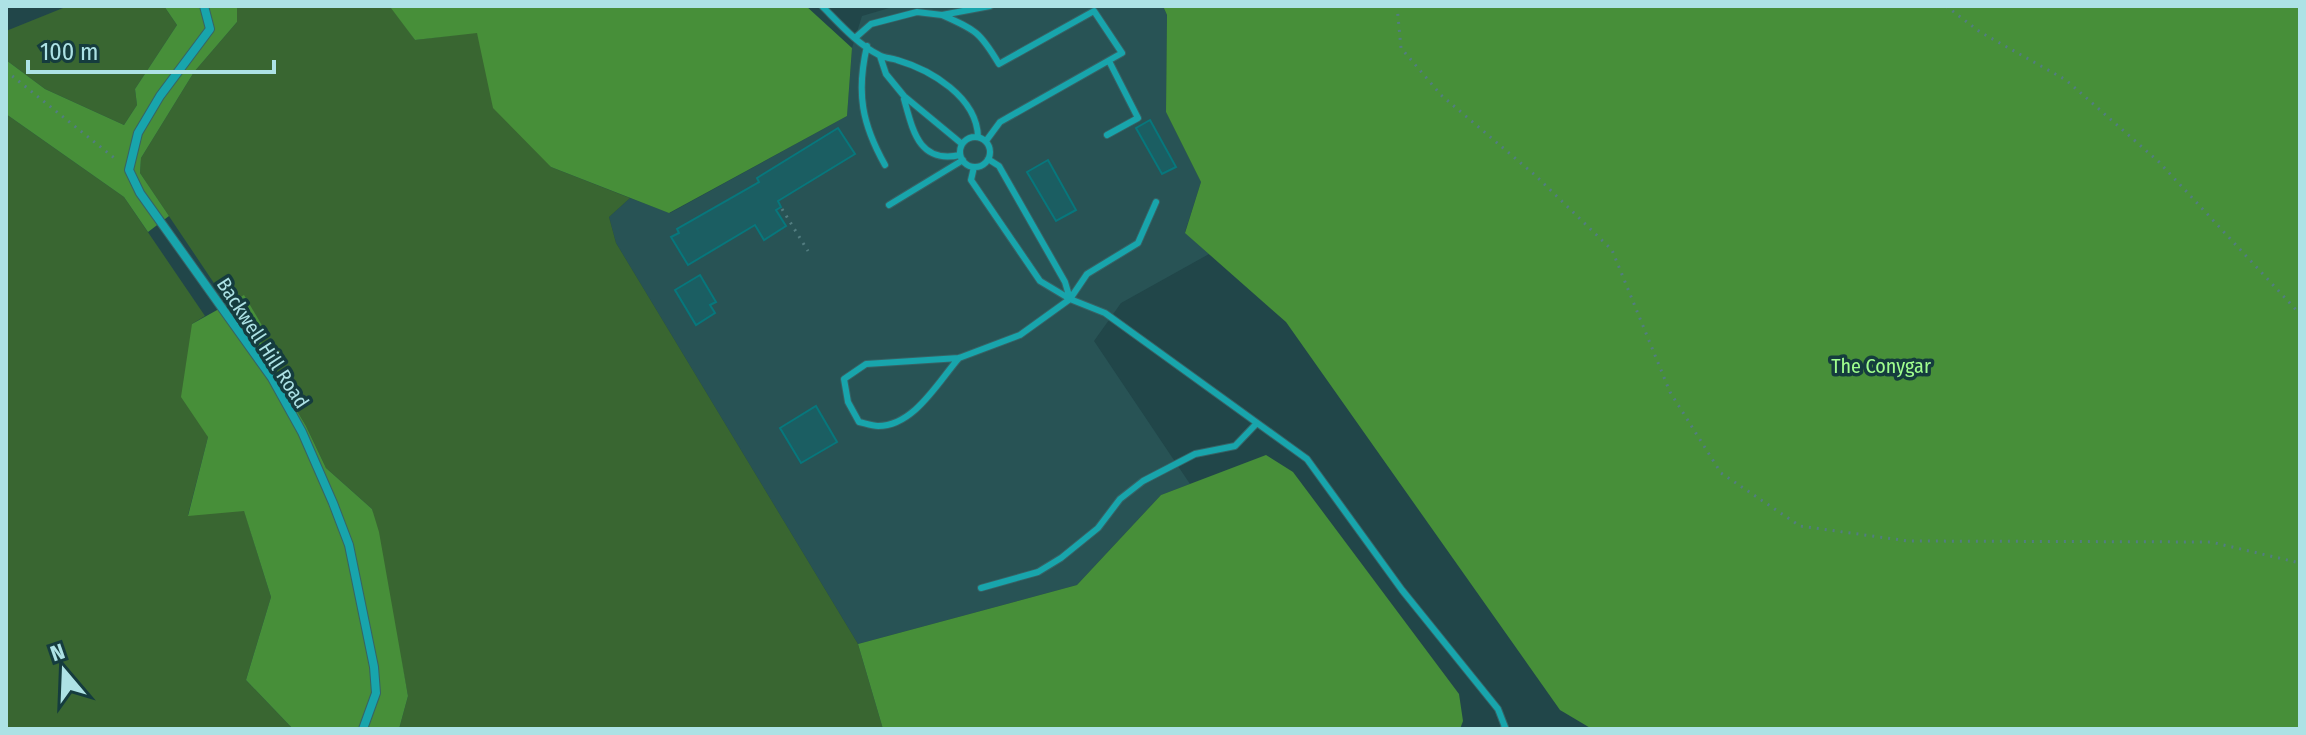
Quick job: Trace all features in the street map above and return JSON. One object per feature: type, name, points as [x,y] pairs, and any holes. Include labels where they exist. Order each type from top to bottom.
[{"type":"street","points":[[129,170],[138,133],[160,96],[210,29],[204,6]]},
{"type":"street","name":"Backwell Hill Road","points":[[129,170],[140,193],[272,378],[302,432],[333,503],[349,545],[374,667],[376,693],[363,729]]},
{"type":"lane","points":[[822,6],[855,38],[880,56],[920,69],[943,82],[975,117],[978,137]]},
{"type":"lane","points":[[942,15],[990,6]]},
{"type":"lane","points":[[855,38],[871,24],[917,12],[942,15],[972,28],[984,37],[999,64],[1091,9],[1122,53],[1000,122],[986,141]]},
{"type":"lane","points":[[867,46],[863,64],[863,112],[868,135],[885,165]]},
{"type":"lane","points":[[880,56],[886,74],[904,96],[962,144]]},
{"type":"lane","points":[[1107,135],[1138,118],[1109,61]]},
{"type":"lane","points":[[904,96],[913,128],[925,150],[935,156],[961,158],[974,167],[982,165],[988,159],[990,150],[986,141],[978,137],[969,138],[962,144],[961,158]]},
{"type":"lane","points":[[889,205],[961,158]]},
{"type":"lane","points":[[988,159],[999,166],[1065,282],[1070,299]]},
{"type":"lane","points":[[974,167],[971,180],[1040,281],[1070,299],[1105,313],[1307,459],[1402,590],[1498,709],[1504,728]]},
{"type":"lane","points":[[959,358],[915,411],[898,421],[878,426],[859,422],[848,402],[844,379],[866,364],[959,358],[1020,335],[1070,299],[1087,274],[1138,243],[1156,202]]},
{"type":"lane","points":[[981,588],[1038,572],[1098,528],[1120,499],[1143,481],[1195,454],[1235,446],[1257,423]]},
{"type":"path","points":[[1397,6],[1401,48],[1441,95],[1536,176],[1612,250],[1670,392],[1721,473],[1800,526],[1908,541],[2211,542],[2300,563]]},
{"type":"path","points":[[1946,6],[1980,32],[2066,80],[2159,162],[2300,314]]},
{"type":"path","points":[[6,71],[129,170]]},
{"type":"path","points":[[782,209],[808,251]]},
{"type":"shaded area","points":[[896,6],[1163,6],[1167,15],[1166,112],[1201,182],[1185,232],[1209,254],[1121,303],[1094,341],[1190,484],[1161,495],[1077,585],[858,644],[616,243],[609,217],[630,198],[670,213],[847,116],[852,48],[862,16]]},
{"type":"green space","points":[[68,6],[164,6],[177,25],[135,89],[137,105],[124,125],[45,89],[6,60],[6,31]]},
{"type":"green space","points":[[164,6],[237,6],[237,22],[194,72],[141,158],[140,173],[169,216],[148,232],[124,197],[6,114],[6,60],[45,89],[124,125],[137,105],[135,89],[177,25]]},
{"type":"green space","points":[[237,6],[396,6],[392,7],[415,40],[477,32],[551,167],[630,198],[609,217],[616,243],[858,644],[883,729],[399,729],[408,696],[372,509],[326,468],[306,426],[261,350],[263,327],[243,296],[228,304],[140,173],[141,158],[194,72],[237,22]]},
{"type":"green space","points":[[806,6],[852,48],[847,116],[669,213],[551,167],[493,108],[477,33],[415,40],[391,8]]},
{"type":"green space","name":"The Conygar","points":[[1163,6],[2300,6],[2300,729],[1592,729],[1560,710],[1286,322],[1185,233],[1201,182],[1166,112],[1167,15]]},
{"type":"green space","points":[[6,114],[124,197],[205,316],[192,324],[208,437],[188,515],[244,510],[271,597],[246,680],[293,729],[6,729]]},
{"type":"green space","points":[[244,295],[263,327],[261,350],[306,426],[326,468],[372,509],[379,532],[408,696],[399,729],[293,729],[246,680],[271,597],[244,511],[188,516],[208,437],[181,397],[192,324]]},
{"type":"green space","points":[[1266,455],[1293,472],[1459,694],[1463,721],[1460,729],[883,729],[858,644],[1077,585],[1161,495]]},
{"type":"building","points":[[1150,120],[1176,167],[1162,174],[1136,128]]},
{"type":"building","points":[[838,128],[855,154],[778,201],[781,207],[776,210],[786,226],[764,240],[755,225],[688,265],[671,237],[679,233],[677,229],[759,182],[757,178]]},
{"type":"building","points":[[1048,160],[1076,210],[1056,221],[1027,172]]},
{"type":"building","points":[[700,275],[716,302],[710,305],[715,313],[696,325],[675,290]]},
{"type":"building","points":[[816,406],[837,442],[801,463],[780,428]]}]
